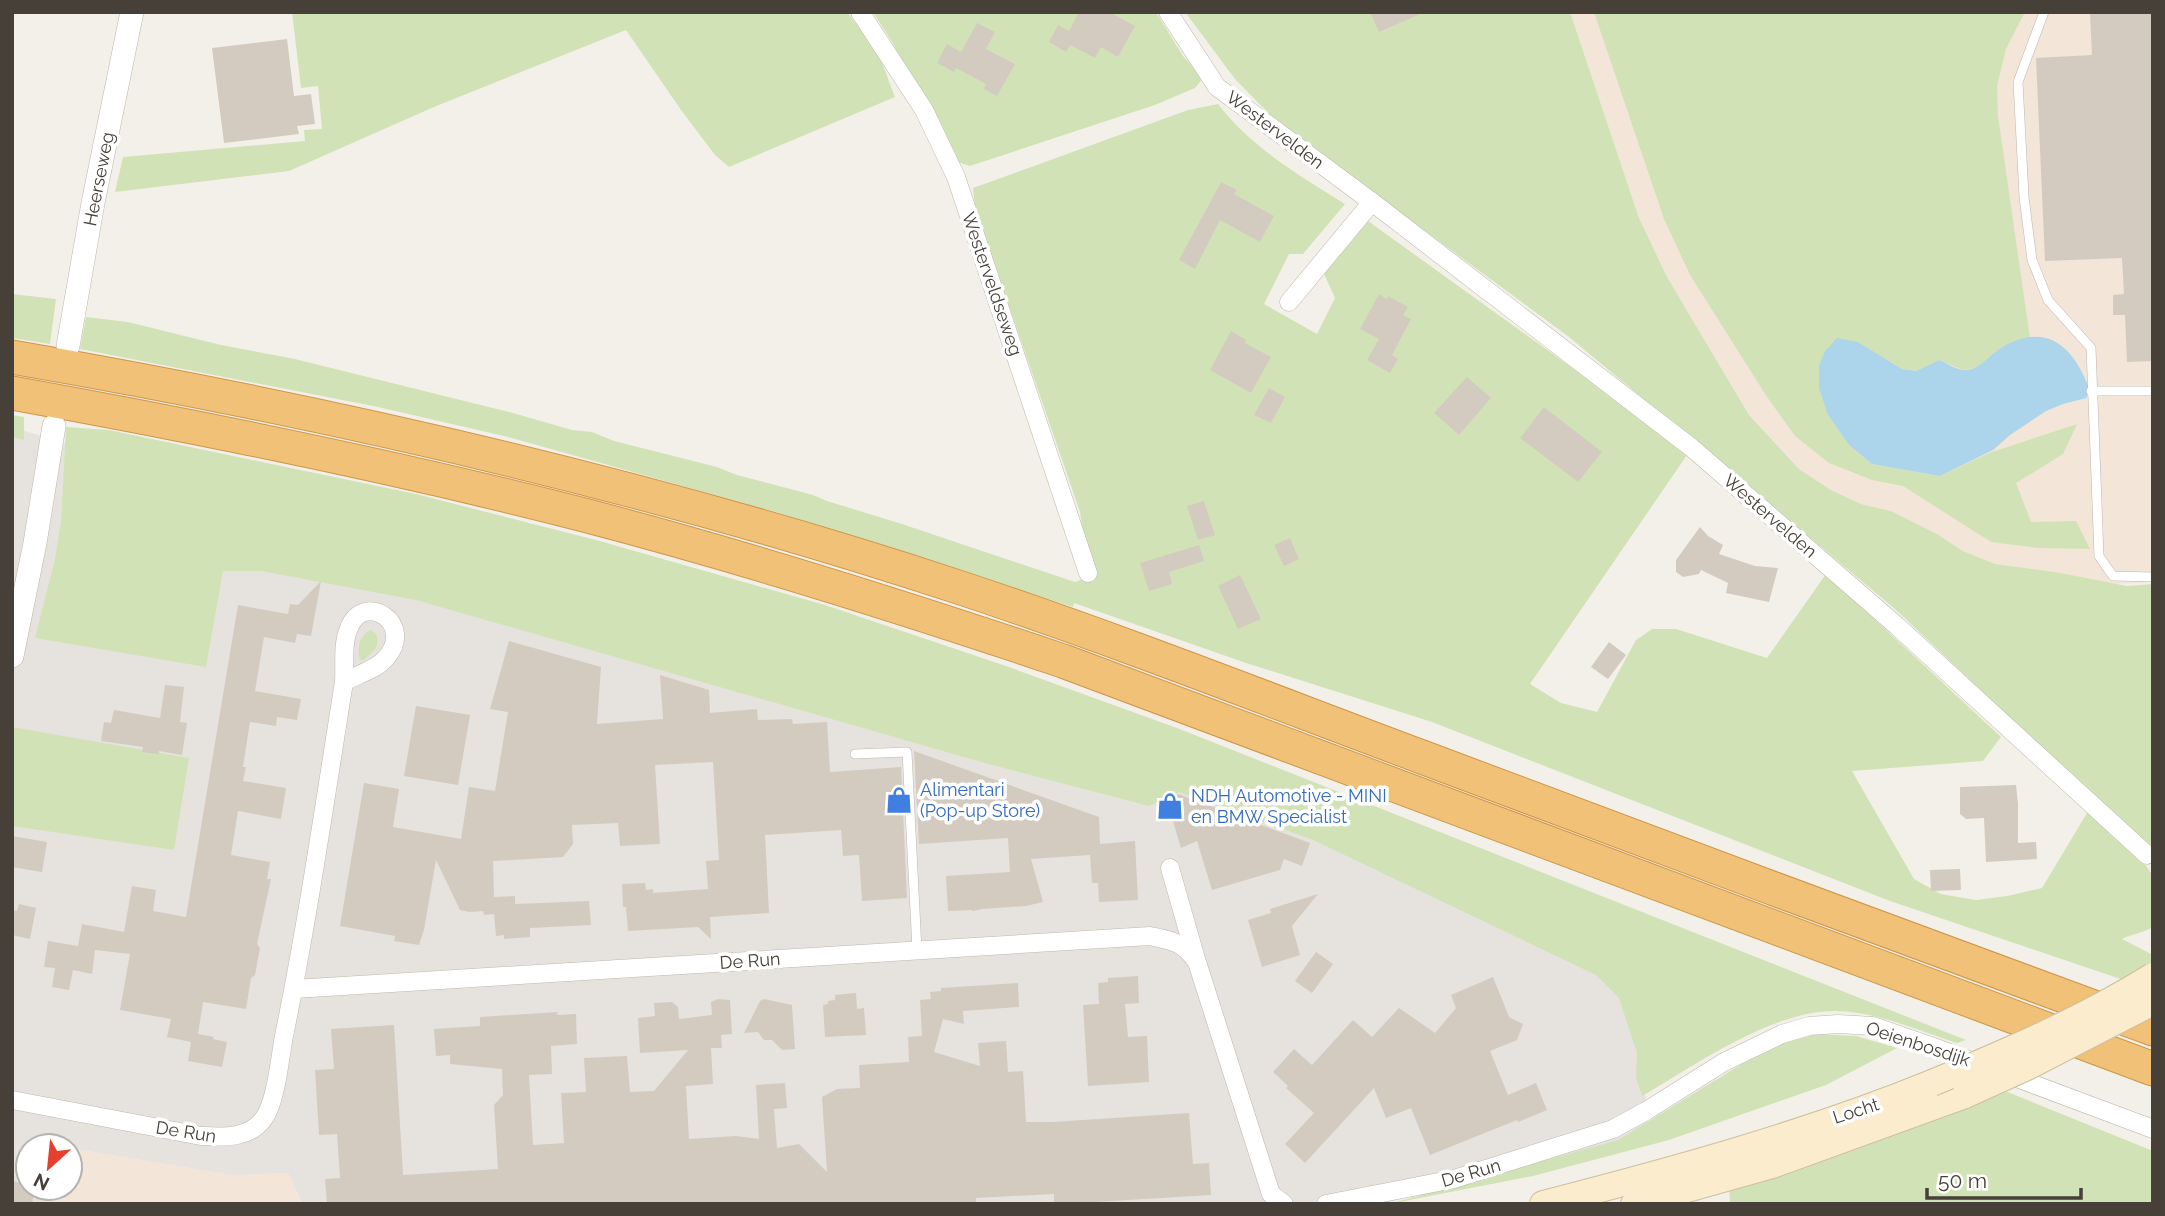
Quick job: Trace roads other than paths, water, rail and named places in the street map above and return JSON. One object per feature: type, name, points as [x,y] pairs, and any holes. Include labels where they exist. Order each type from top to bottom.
[{"type":"highway","points":[[12,357],[294,411],[481,452],[729,518],[954,586],[1221,681],[2153,1029]]},
{"type":"highway","points":[[12,393],[286,445],[472,488],[706,549],[940,619],[1063,661],[2153,1069]]},
{"type":"main road","name":"Locht","points":[[1544,1204],[1680,1169],[1887,1101],[2068,1022],[2153,976]]},
{"type":"main road","name":"Locht","points":[[1634,1204],[1772,1165],[1965,1095],[2087,1037],[2153,1002]]},
{"type":"street","name":"Heerseweg","points":[[68,346],[93,203],[132,12]]},
{"type":"street","name":"Westerveldseweg","points":[[860,12],[924,110],[956,177],[1088,573]]},
{"type":"street","name":"Westervelden","points":[[1167,12],[1217,87],[1372,202],[1692,448],[1896,626],[2147,855]]},
{"type":"street","points":[[1289,302],[1372,202]]},
{"type":"street","points":[[12,656],[35,543],[54,426]]},
{"type":"street","name":"De Run","points":[[12,1100],[201,1136],[229,1138],[253,1129],[265,1118],[274,1095],[294,989],[344,682]]},
{"type":"street","points":[[1170,868],[1271,1194],[1284,1204]]},
{"type":"street","name":"De Run","points":[[294,989],[1150,936],[1175,941],[1189,950],[1197,962]]},
{"type":"street","name":"Oeienbosdijk","points":[[1613,1129],[1724,1062],[1782,1034],[1809,1026],[1838,1024],[1873,1026],[2153,1129]]},
{"type":"street","name":"De Run","points":[[1325,1204],[1454,1179],[1613,1129]]},
{"type":"lane","points":[[2044,12],[2018,82],[2024,197],[2032,260],[2048,300],[2091,348],[2098,552],[2113,576],[2153,577]]},
{"type":"lane","points":[[2091,391],[2153,391]]},
{"type":"lane","points":[[855,754],[907,752],[917,950]]},
{"type":"water","points":[[1837,338],[1858,342],[1902,369],[1916,371],[1939,360],[1958,369],[1969,370],[2017,340],[2045,338],[2067,351],[2076,362],[2090,391],[2086,398],[2046,411],[1993,450],[1940,476],[1872,464],[1849,445],[1828,415],[1819,388],[1819,366],[1825,351]]},
{"type":"place","name":"Alimentari (Pop-up Store)","points":[[899,800]]},
{"type":"place","name":"NDH Automotive - MINI en BMW Specialist","points":[[1170,806]]}]
